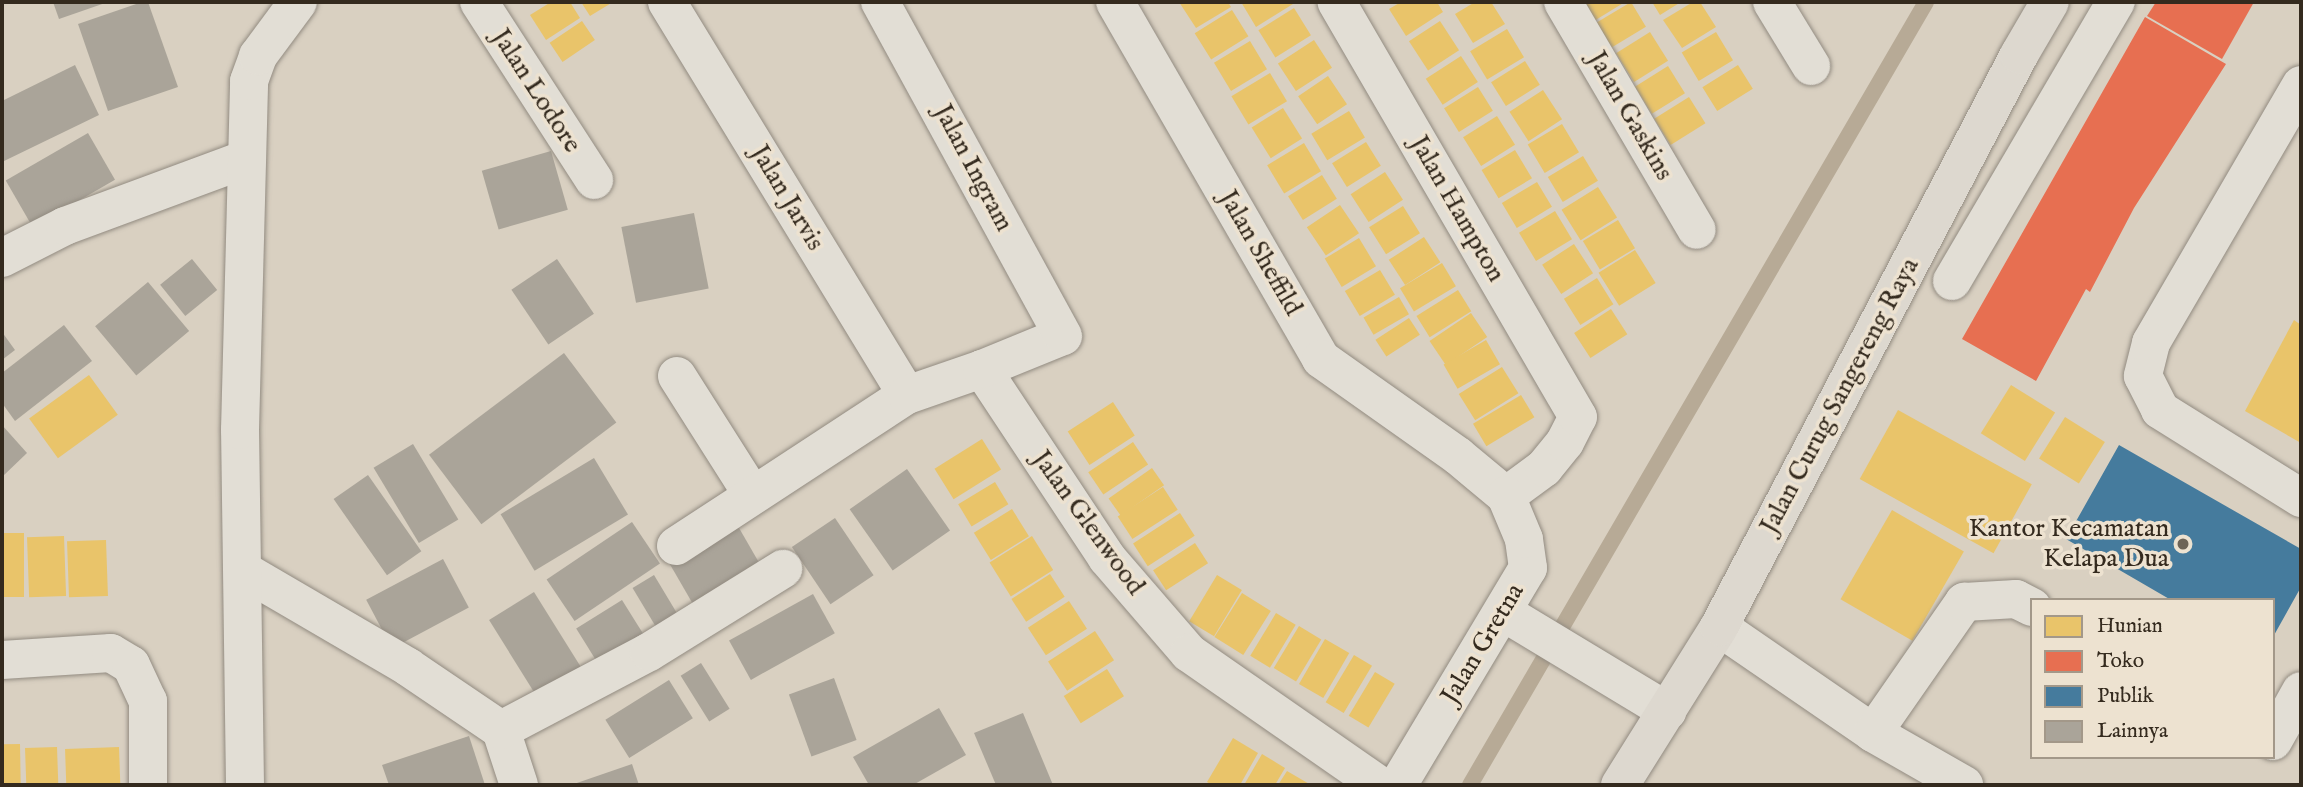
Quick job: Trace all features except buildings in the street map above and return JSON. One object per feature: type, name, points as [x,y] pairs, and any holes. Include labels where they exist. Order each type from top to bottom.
[{"type":"main road","name":"Jalan Curug Sangereng Raya","points":[[1627,783],[1653,702],[1719,627],[2019,55],[2050,2]]},
{"type":"street","points":[[245,785],[240,430],[246,159],[252,70],[258,56],[298,2]]},
{"type":"street","name":"Jalan Lodore","points":[[479,2],[594,180]]},
{"type":"street","name":"Jalan Jarvis","points":[[667,2],[907,395]]},
{"type":"street","name":"Jalan Ingram","points":[[880,2],[1063,336],[982,369]]},
{"type":"street","name":"Jalan Sheffild","points":[[1115,2],[1321,359],[1458,456],[1506,496]]},
{"type":"street","name":"Jalan Hampton","points":[[1336,2],[1578,417],[1564,442],[1544,468],[1506,496]]},
{"type":"street","name":"Jalan Gaskins","points":[[1563,2],[1697,230]]},
{"type":"street","points":[[1772,2],[1811,66]]},
{"type":"street","points":[[1952,281],[2116,2]]},
{"type":"street","points":[[2297,102],[2151,343],[2143,376],[2160,410],[2301,498]]},
{"type":"street","points":[[2,258],[65,226],[246,159]]},
{"type":"street","points":[[676,546],[907,395],[982,369]]},
{"type":"street","name":"Jalan Glenwood","points":[[982,369],[1107,558],[1189,653],[1379,785]]},
{"type":"street","points":[[677,376],[752,494]]},
{"type":"street","name":"Jalan Gretna","points":[[1398,785],[1528,568],[1524,539],[1506,496]]},
{"type":"street","points":[[502,730],[649,652],[783,569]]},
{"type":"street","points":[[244,571],[408,667],[502,730],[519,785]]},
{"type":"street","points":[[1873,733],[1964,602],[2016,599],[2030,606]]},
{"type":"street","points":[[1503,612],[1544,634],[1653,702]]},
{"type":"street","points":[[1719,627],[1873,733],[1964,785]]},
{"type":"street","points":[[2,660],[111,653],[131,664],[148,701],[148,785]]},
{"type":"street","points":[[2275,737],[2301,691]]},
{"type":"waterway","points":[[1470,785],[1926,2]]},
{"type":"place","name":"Kantor Kecamatan Kelapa Dua","points":[[2183,544]]}]
